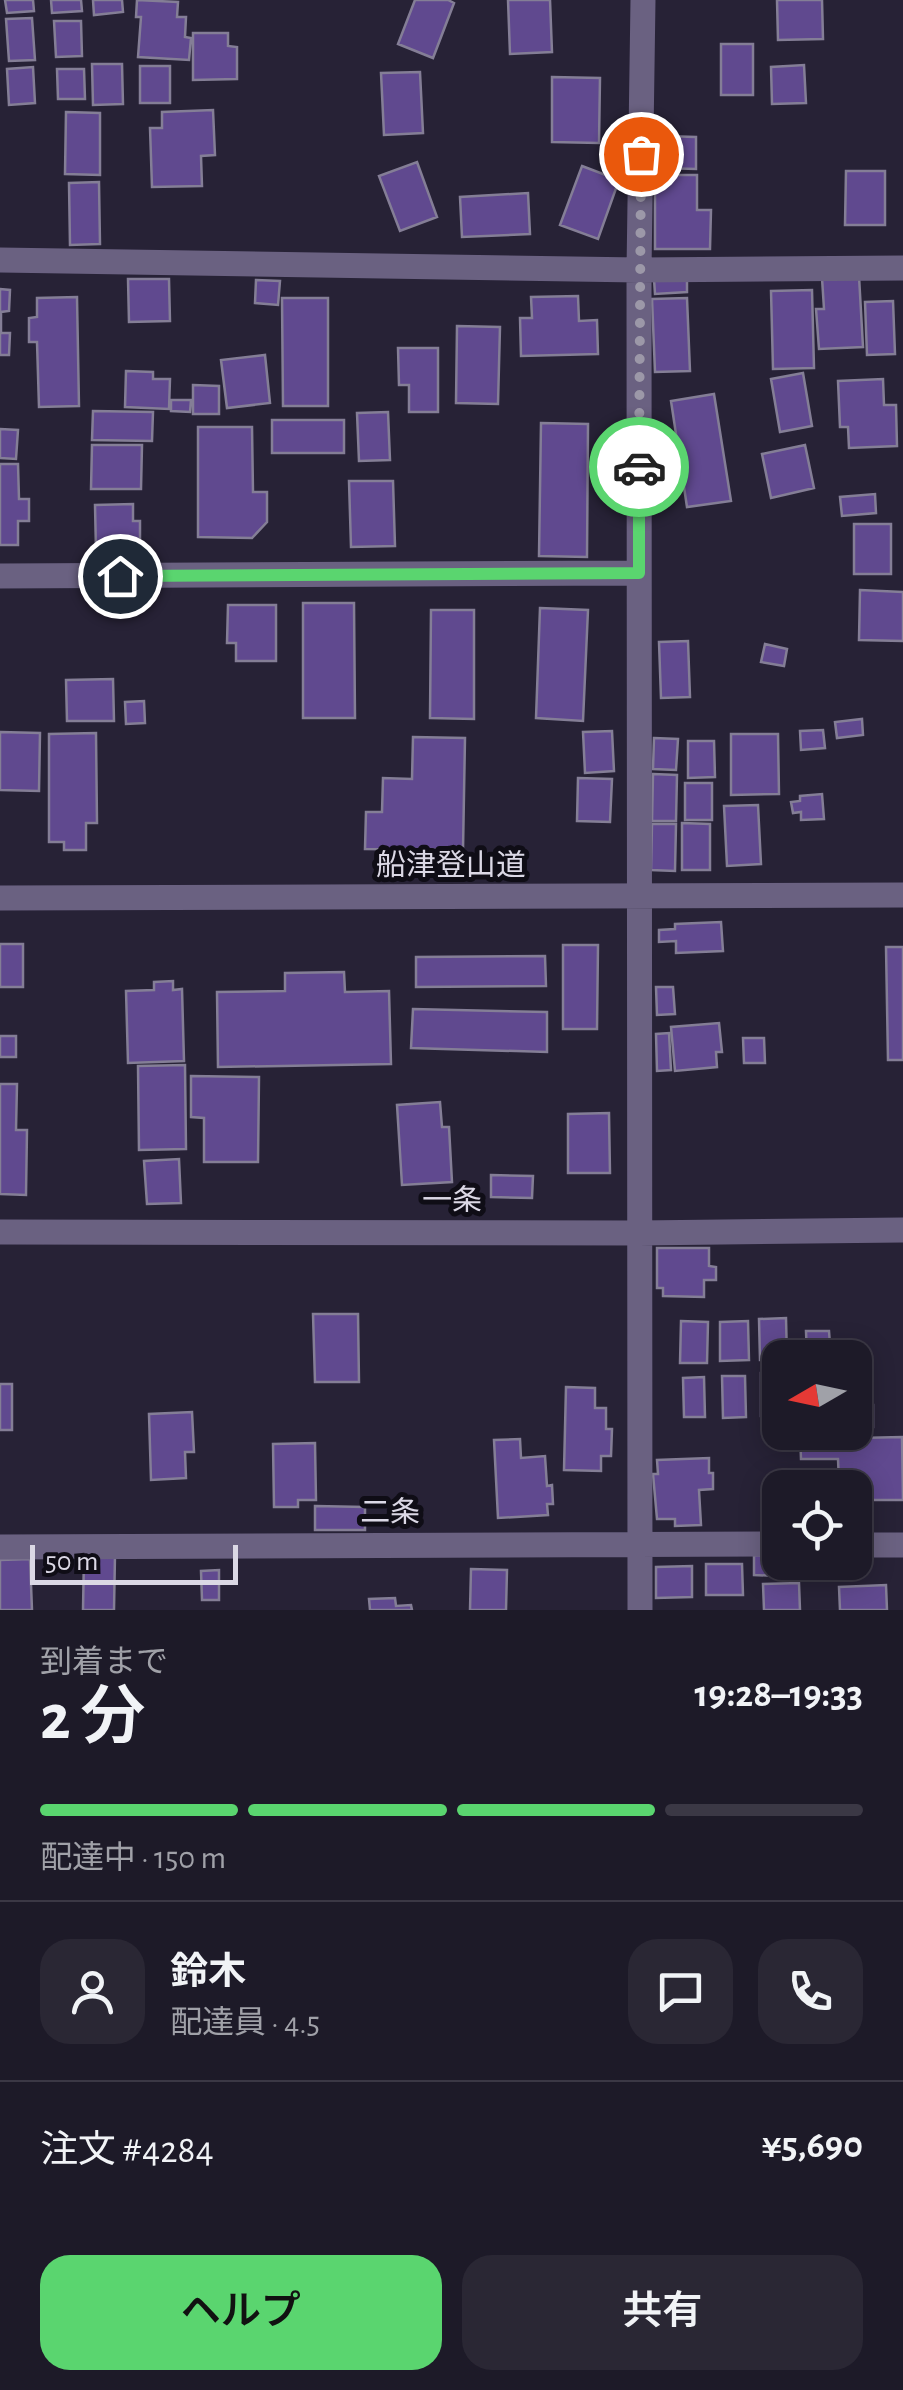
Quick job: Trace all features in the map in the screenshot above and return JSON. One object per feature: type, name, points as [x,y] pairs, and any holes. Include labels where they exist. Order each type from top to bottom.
[{"type":"street","points":[[640,1610],[639,270],[643,0]]},
{"type":"street","points":[[0,260],[639,270],[903,268]]},
{"type":"street","points":[[0,576],[639,573]]},
{"type":"street","name":"船津登山道","points":[[0,898],[903,896]]},
{"type":"street","name":"一条","points":[[0,1232],[903,1230]]},
{"type":"street","name":"二条","points":[[0,1546],[762,1544]]},
{"type":"street","points":[[872,1545],[903,1545]]},
{"type":"building","points":[[5,0],[33,0],[34,11],[7,13]]},
{"type":"building","points":[[51,0],[81,0],[82,11],[52,13]]},
{"type":"building","points":[[93,0],[122,0],[123,12],[94,15]]},
{"type":"building","points":[[137,0],[178,2],[177,17],[186,17],[185,37],[191,38],[189,60],[138,57],[141,17],[136,17]]},
{"type":"building","points":[[415,0],[454,3],[433,58],[398,44]]},
{"type":"building","points":[[508,0],[550,0],[552,52],[510,54]]},
{"type":"building","points":[[777,0],[822,0],[823,39],[778,40]]},
{"type":"building","points":[[32,18],[35,60],[9,61],[6,19]]},
{"type":"building","points":[[54,21],[81,21],[82,56],[56,57]]},
{"type":"building","points":[[193,33],[228,33],[228,46],[237,47],[237,79],[193,80]]},
{"type":"building","points":[[721,44],[753,44],[753,95],[721,95]]},
{"type":"building","points":[[92,64],[122,64],[123,104],[93,105]]},
{"type":"building","points":[[804,65],[806,103],[772,104],[771,67]]},
{"type":"building","points":[[140,66],[170,66],[170,103],[140,103]]},
{"type":"building","points":[[33,67],[35,103],[9,105],[7,69]]},
{"type":"building","points":[[57,69],[84,69],[85,99],[58,99]]},
{"type":"building","points":[[420,72],[423,133],[384,135],[381,73]]},
{"type":"building","points":[[552,77],[600,78],[599,143],[552,142]]},
{"type":"building","points":[[213,110],[215,155],[201,156],[202,186],[152,187],[150,128],[162,128],[162,112]]},
{"type":"building","points":[[66,112],[100,113],[100,175],[65,174]]},
{"type":"building","points":[[662,136],[696,137],[696,169],[661,168]]},
{"type":"building","points":[[417,162],[437,217],[400,231],[379,176]]},
{"type":"building","points":[[582,166],[619,180],[598,239],[560,225]]},
{"type":"building","points":[[846,171],[885,171],[885,225],[845,225]]},
{"type":"building","points":[[655,175],[697,175],[697,210],[711,210],[710,249],[655,249]]},
{"type":"building","points":[[99,182],[100,244],[70,245],[69,183]]},
{"type":"building","points":[[528,193],[530,234],[462,237],[460,197]]},
{"type":"building","points":[[859,276],[863,347],[819,349],[816,309],[824,309],[822,278]]},
{"type":"building","points":[[687,277],[687,292],[655,294],[654,279]]},
{"type":"building","points":[[128,279],[169,279],[170,321],[129,322]]},
{"type":"building","points":[[256,280],[280,281],[278,305],[255,303]]},
{"type":"building","points":[[0,289],[10,290],[9,311],[1,312],[1,333],[10,333],[9,355],[0,355]]},
{"type":"building","points":[[812,290],[814,368],[773,369],[771,291]]},
{"type":"building","points":[[578,296],[579,321],[597,320],[598,354],[521,356],[520,318],[532,318],[531,297]]},
{"type":"building","points":[[77,297],[79,406],[39,407],[37,342],[29,342],[29,318],[37,317],[37,298]]},
{"type":"building","points":[[282,298],[328,298],[328,406],[283,406]]},
{"type":"building","points":[[687,298],[690,371],[655,372],[652,299]]},
{"type":"building","points":[[893,301],[895,354],[867,355],[865,302]]},
{"type":"building","points":[[457,326],[500,327],[498,404],[456,403]]},
{"type":"building","points":[[398,348],[438,348],[438,412],[409,412],[409,385],[399,385]]},
{"type":"building","points":[[265,355],[270,403],[227,408],[221,360]]},
{"type":"building","points":[[126,371],[153,372],[153,379],[170,379],[169,409],[125,407]]},
{"type":"building","points":[[803,373],[812,426],[780,432],[771,379]]},
{"type":"building","points":[[883,379],[884,405],[896,405],[897,446],[849,448],[848,427],[840,427],[838,381]]},
{"type":"building","points":[[193,385],[219,386],[219,414],[193,414]]},
{"type":"building","points":[[714,394],[731,501],[687,507],[671,401]]},
{"type":"building","points":[[171,400],[191,400],[190,412],[171,411]]},
{"type":"building","points":[[93,411],[153,412],[152,441],[92,440]]},
{"type":"building","points":[[388,412],[390,460],[359,461],[357,413]]},
{"type":"building","points":[[272,420],[344,420],[344,453],[272,453]]},
{"type":"building","points":[[541,423],[588,424],[587,557],[539,556]]},
{"type":"building","points":[[198,427],[252,427],[253,492],[267,492],[267,522],[252,538],[198,537]]},
{"type":"building","points":[[0,429],[18,430],[16,459],[0,458]]},
{"type":"building","points":[[92,445],[142,445],[141,489],[91,489]]},
{"type":"building","points":[[805,445],[814,488],[771,498],[762,454]]},
{"type":"building","points":[[0,464],[18,464],[19,499],[29,499],[29,521],[18,521],[18,545],[0,545]]},
{"type":"building","points":[[349,481],[393,481],[395,546],[351,547]]},
{"type":"building","points":[[875,494],[876,513],[842,516],[840,497]]},
{"type":"building","points":[[133,504],[133,521],[140,521],[140,539],[133,539],[133,551],[96,551],[95,505]]},
{"type":"building","points":[[854,524],[891,524],[891,574],[854,574]]},
{"type":"building","points":[[860,590],[903,592],[903,641],[859,640]]},
{"type":"building","points":[[303,603],[354,603],[355,718],[303,718]]},
{"type":"building","points":[[228,605],[276,605],[276,661],[236,661],[236,643],[227,643]]},
{"type":"building","points":[[540,608],[588,610],[583,721],[536,718]]},
{"type":"building","points":[[431,610],[474,610],[474,719],[430,718]]},
{"type":"building","points":[[688,641],[690,697],[661,698],[659,642]]},
{"type":"building","points":[[765,644],[787,649],[784,666],[761,662]]},
{"type":"building","points":[[113,679],[114,721],[67,721],[66,680]]},
{"type":"building","points":[[144,701],[145,723],[126,724],[125,702]]},
{"type":"building","points":[[862,719],[863,735],[837,738],[835,722]]},
{"type":"building","points":[[823,730],[825,748],[801,750],[800,731]]},
{"type":"building","points":[[612,731],[614,771],[585,773],[583,732]]},
{"type":"building","points":[[0,732],[40,733],[39,791],[0,790]]},
{"type":"building","points":[[96,733],[97,823],[86,823],[86,850],[64,850],[64,842],[49,842],[49,734]]},
{"type":"building","points":[[731,734],[778,734],[779,794],[731,795]]},
{"type":"building","points":[[413,737],[465,738],[463,850],[365,849],[366,812],[382,812],[383,778],[412,779]]},
{"type":"building","points":[[654,738],[678,739],[676,770],[653,769]]},
{"type":"building","points":[[688,741],[714,741],[715,777],[688,778]]},
{"type":"building","points":[[653,774],[677,775],[676,821],[652,821]]},
{"type":"building","points":[[578,778],[612,779],[610,822],[577,821]]},
{"type":"building","points":[[685,783],[712,783],[712,820],[685,820]]},
{"type":"building","points":[[822,794],[824,819],[801,820],[801,812],[793,813],[791,802],[800,801],[800,796]]},
{"type":"building","points":[[758,805],[761,864],[727,866],[724,806]]},
{"type":"building","points":[[682,823],[710,824],[710,870],[682,870]]},
{"type":"building","points":[[652,824],[676,824],[675,871],[651,870]]},
{"type":"building","points":[[721,922],[723,951],[676,953],[676,941],[659,942],[659,930],[675,929],[675,924]]},
{"type":"building","points":[[0,944],[23,944],[23,987],[0,987]]},
{"type":"building","points":[[563,945],[598,945],[597,1029],[563,1029]]},
{"type":"building","points":[[886,947],[903,947],[903,1060],[888,1060]]},
{"type":"building","points":[[545,956],[546,986],[416,987],[416,957]]},
{"type":"building","points":[[344,972],[345,992],[389,991],[391,1064],[218,1067],[217,992],[285,991],[285,973]]},
{"type":"building","points":[[173,981],[173,990],[182,989],[184,1061],[128,1063],[126,991],[154,990],[154,982]]},
{"type":"building","points":[[656,987],[673,987],[675,1014],[657,1015]]},
{"type":"building","points":[[413,1009],[547,1012],[547,1052],[411,1048]]},
{"type":"building","points":[[719,1023],[722,1052],[716,1052],[717,1067],[675,1071],[671,1027]]},
{"type":"building","points":[[669,1033],[671,1070],[657,1071],[656,1034]]},
{"type":"building","points":[[0,1036],[16,1036],[16,1057],[0,1057]]},
{"type":"building","points":[[743,1038],[764,1038],[765,1063],[744,1063]]},
{"type":"building","points":[[185,1065],[186,1149],[139,1150],[138,1066]]},
{"type":"building","points":[[191,1076],[259,1077],[258,1162],[204,1162],[204,1118],[191,1117]]},
{"type":"building","points":[[0,1084],[17,1084],[16,1130],[27,1130],[26,1195],[0,1194]]},
{"type":"building","points":[[440,1102],[442,1127],[449,1127],[452,1182],[402,1185],[397,1105]]},
{"type":"building","points":[[609,1113],[610,1173],[568,1173],[568,1114]]},
{"type":"building","points":[[179,1159],[181,1203],[147,1204],[144,1161]]},
{"type":"building","points":[[491,1175],[533,1176],[532,1198],[491,1197]]},
{"type":"building","points":[[657,1248],[709,1248],[709,1266],[716,1267],[716,1280],[704,1280],[704,1297],[663,1296],[663,1288],[657,1288]]},
{"type":"building","points":[[313,1314],[358,1314],[359,1382],[315,1382]]},
{"type":"building","points":[[786,1318],[787,1340],[762,1340],[760,1360],[759,1319]]},
{"type":"building","points":[[681,1321],[708,1322],[707,1363],[680,1363]]},
{"type":"building","points":[[748,1321],[749,1360],[720,1361],[720,1322]]},
{"type":"building","points":[[806,1331],[829,1331],[830,1340],[806,1340]]},
{"type":"building","points":[[722,1376],[745,1376],[746,1417],[723,1418]]},
{"type":"building","points":[[704,1377],[705,1417],[684,1417],[683,1378]]},
{"type":"building","points":[[0,1384],[12,1384],[12,1430],[0,1430]]},
{"type":"building","points":[[566,1387],[595,1388],[595,1408],[606,1408],[606,1429],[612,1429],[611,1456],[601,1456],[601,1471],[564,1470]]},
{"type":"building","points":[[192,1412],[194,1452],[185,1452],[186,1478],[151,1480],[149,1414]]},
{"type":"building","points":[[902,1437],[903,1500],[872,1500],[872,1470],[838,1470],[838,1459],[801,1459],[801,1450],[872,1450],[872,1438]]},
{"type":"building","points":[[520,1439],[521,1458],[545,1456],[553,1504],[547,1504],[548,1515],[498,1518],[494,1440]]},
{"type":"building","points":[[315,1443],[316,1500],[298,1500],[298,1507],[274,1507],[273,1444]]},
{"type":"building","points":[[709,1458],[713,1489],[699,1490],[701,1525],[675,1526],[675,1519],[657,1519],[653,1474],[658,1474],[657,1460]]},
{"type":"building","points":[[315,1506],[365,1507],[365,1530],[315,1530]]},
{"type":"building","points":[[84,1555],[115,1555],[114,1610],[83,1610]]},
{"type":"building","points":[[754,1555],[762,1555],[762,1575],[754,1575]]},
{"type":"building","points":[[30,1559],[32,1610],[0,1610],[0,1560]]},
{"type":"building","points":[[706,1564],[742,1564],[743,1595],[706,1595]]},
{"type":"building","points":[[692,1566],[692,1597],[656,1598],[656,1567]]},
{"type":"building","points":[[471,1569],[507,1570],[506,1610],[470,1610]]},
{"type":"building","points":[[219,1570],[219,1600],[202,1600],[201,1571]]},
{"type":"building","points":[[799,1583],[800,1610],[764,1610],[763,1584]]},
{"type":"building","points":[[886,1585],[887,1610],[840,1610],[839,1587]]},
{"type":"building","points":[[395,1598],[396,1606],[411,1605],[412,1610],[370,1610],[369,1599]]},
{"type":"way so far","points":[[639,467],[641,154]]},
{"type":"route","points":[[120,576],[639,573],[639,467]]}]
